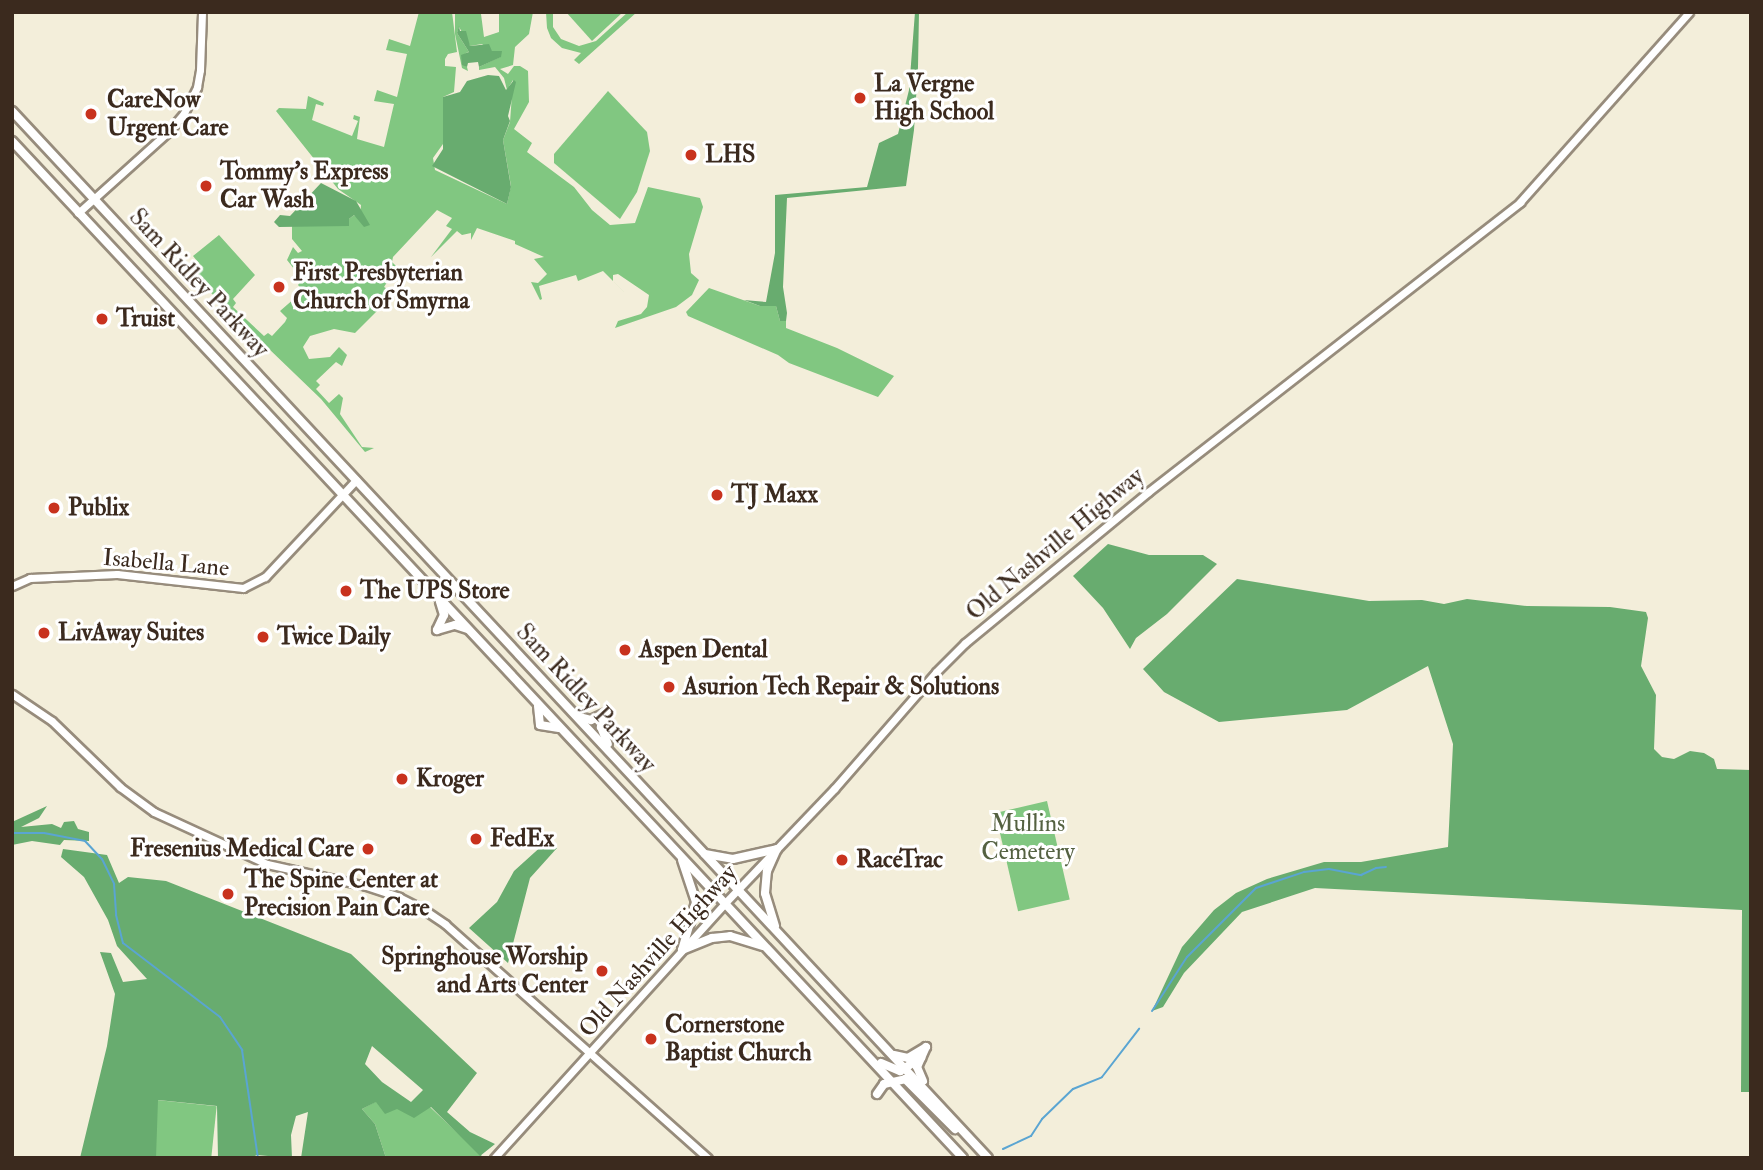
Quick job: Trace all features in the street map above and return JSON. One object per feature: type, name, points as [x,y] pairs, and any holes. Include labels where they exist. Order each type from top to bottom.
[{"type":"main road","points":[[78,213],[184,113],[197,87],[202,12]]},
{"type":"main road","name":"Old Nashville Highway","points":[[494,1158],[965,643],[1158,484],[1520,202],[1689,12]]},
{"type":"main road","name":"Sam Ridley Parkway","points":[[12,111],[988,1158]]},
{"type":"main road","name":"Sam Ridley Parkway","points":[[12,141],[963,1158]]},
{"type":"main road","name":"Isabella Lane","points":[[12,586],[30,578],[117,574],[243,588],[265,577],[356,480]]},
{"type":"main road","points":[[438,596],[444,615],[437,630],[455,625],[470,630]]},
{"type":"main road","points":[[12,694],[52,721],[120,787],[154,812],[267,864],[366,886],[398,897],[445,924],[708,1158]]},
{"type":"main road","points":[[536,701],[541,713],[540,725],[552,725],[565,731]]},
{"type":"main road","points":[[578,717],[592,720],[606,713],[601,727],[605,739],[622,764]]},
{"type":"main road","points":[[705,853],[733,859],[777,849]]},
{"type":"main road","points":[[777,849],[767,871],[765,892],[777,929]]},
{"type":"main road","points":[[681,855],[696,902],[682,950]]},
{"type":"main road","points":[[682,950],[712,938],[730,936],[768,948]]},
{"type":"main road","points":[[830,1014],[835,1014],[886,1068],[896,1072],[906,1069],[921,1058]]},
{"type":"main road","points":[[892,1054],[908,1058],[926,1047],[917,1067],[919,1077],[962,1124],[971,1140]]},
{"type":"main road","points":[[902,1091],[887,1088],[877,1094],[884,1084],[901,1078],[911,1083],[962,1136],[971,1140]]},
{"type":"green space","points":[[419,12],[452,12],[457,52],[448,54],[445,59],[445,66],[456,67],[454,92],[443,97],[443,144],[433,158],[435,170],[507,204],[511,186],[503,140],[510,122],[513,80],[507,90],[504,78],[495,67],[479,70],[479,67],[500,57],[482,44],[470,46],[459,27],[457,33],[469,52],[462,64],[468,71],[462,68],[455,34],[455,12],[488,12],[481,14],[484,37],[499,32],[499,13],[491,12],[533,12],[529,34],[515,47],[513,65],[500,69],[508,74],[514,66],[520,66],[528,71],[529,102],[514,129],[532,143],[527,152],[574,187],[592,210],[610,225],[635,223],[648,187],[700,198],[703,207],[689,254],[691,273],[699,280],[692,295],[676,307],[615,328],[618,321],[641,314],[647,307],[649,295],[618,274],[613,275],[613,281],[603,271],[578,281],[576,275],[539,286],[540,300],[531,282],[538,283],[547,274],[534,259],[544,257],[515,244],[515,241],[477,228],[471,240],[471,233],[462,235],[457,231],[431,257],[452,229],[446,226],[452,218],[437,210],[393,257],[392,262],[400,270],[399,276],[391,276],[384,287],[395,293],[355,333],[334,329],[310,336],[303,347],[309,359],[330,357],[339,347],[347,355],[342,366],[336,362],[316,381],[320,385],[316,389],[329,403],[339,394],[343,398],[340,414],[362,447],[374,448],[365,452],[321,399],[183,266],[186,262],[196,272],[202,267],[193,256],[219,235],[255,275],[233,299],[236,303],[233,307],[264,336],[268,333],[272,336],[287,318],[280,311],[303,291],[298,285],[302,279],[287,260],[293,247],[298,253],[302,251],[292,239],[292,226],[348,226],[349,219],[354,215],[360,219],[361,205],[338,189],[276,111],[279,108],[306,109],[308,96],[324,103],[323,106],[316,104],[312,120],[352,136],[358,121],[353,119],[354,115],[360,117],[357,139],[384,147],[394,104],[374,101],[377,90],[397,97],[407,54],[386,50],[389,39],[410,46]]},
{"type":"green space","points":[[546,12],[553,12],[553,27],[561,39],[579,46],[596,41],[628,12],[637,12],[579,64],[574,60],[581,53],[562,48],[551,38]]},
{"type":"green space","points":[[566,12],[623,12],[592,41]]},
{"type":"green space","points":[[915,12],[919,12],[918,67],[914,130],[906,186],[787,198],[783,287],[787,313],[786,321],[780,321],[776,306],[760,306],[744,300],[766,302],[775,253],[775,195],[867,187],[879,143],[898,134],[909,90]]},
{"type":"green space","points":[[459,26],[460,31],[466,31],[470,46],[489,44],[492,51],[502,51],[501,57],[479,67],[478,62],[468,63],[467,67],[462,65],[461,55],[469,52],[457,33]]},
{"type":"green space","points":[[488,75],[499,76],[506,90],[514,80],[516,82],[508,116],[510,121],[503,140],[511,187],[507,204],[432,166],[443,149],[443,97],[460,92],[467,81]]},
{"type":"green space","points":[[608,91],[647,132],[650,151],[637,192],[620,219],[554,163],[554,154]]},
{"type":"green space","points":[[321,183],[356,201],[370,225],[364,227],[354,215],[349,219],[349,226],[279,227],[274,222],[280,215],[290,216]]},
{"type":"green space","points":[[709,288],[760,306],[776,306],[780,321],[786,321],[786,328],[837,348],[894,376],[878,397],[789,363],[778,355],[688,316],[686,312]]},
{"type":"green space","points":[[1108,544],[1149,555],[1203,555],[1217,564],[1167,614],[1136,638],[1130,649],[1103,608],[1073,576]]},
{"type":"green space","points":[[1237,579],[1369,601],[1422,600],[1444,604],[1467,599],[1527,606],[1610,607],[1646,612],[1648,618],[1641,666],[1656,695],[1654,749],[1662,757],[1674,759],[1690,751],[1704,753],[1714,759],[1717,769],[1751,770],[1751,1092],[1741,1092],[1742,910],[1315,888],[1242,912],[1184,973],[1163,1007],[1152,1011],[1182,947],[1214,910],[1236,893],[1267,879],[1324,862],[1361,862],[1448,847],[1453,744],[1428,666],[1347,710],[1219,722],[1164,692],[1143,669]]},
{"type":"green space","name":"Mullins Cemetery","points":[[1047,801],[1070,899],[1018,911],[995,813]]},
{"type":"green space","points":[[47,806],[39,818],[21,827],[52,824],[61,828],[64,822],[74,821],[78,829],[89,832],[89,841],[64,840],[60,845],[32,841],[12,845],[12,822]]},
{"type":"green space","points":[[545,843],[557,848],[530,878],[508,963],[469,928],[497,902],[514,871]]},
{"type":"green space","points":[[63,849],[107,855],[119,883],[128,877],[166,881],[351,954],[477,1073],[447,1112],[470,1132],[495,1144],[480,1156],[431,1107],[414,1118],[397,1109],[385,1114],[376,1102],[362,1109],[375,1124],[386,1158],[301,1158],[308,1112],[296,1116],[291,1135],[292,1158],[256,1155],[254,1158],[218,1158],[217,1106],[158,1100],[156,1158],[80,1158],[107,1046],[115,994],[100,952],[111,953],[123,982],[147,979],[117,946],[108,920],[84,877],[61,857]],"holes":[[[372,1046],[423,1090],[411,1102],[382,1082],[365,1064]]]},
{"type":"green space","points":[[157,1100],[217,1106],[211,1158],[151,1158]]},
{"type":"green space","points":[[377,1101],[397,1108],[430,1107],[483,1157],[386,1158],[375,1124],[362,1109]]},
{"type":"waterway","points":[[12,833],[44,833],[85,841],[102,859],[114,884],[116,915],[123,943],[220,1017],[242,1050],[258,1158]]},
{"type":"waterway","points":[[1152,1011],[1187,957],[1256,888],[1304,872],[1329,869],[1361,875],[1386,867]]},
{"type":"waterway","points":[[1003,1149],[1031,1136],[1042,1119],[1073,1089],[1102,1077],[1139,1029]]},
{"type":"place","name":"La Vergne High School","points":[[860,98]]},
{"type":"place","name":"CareNow Urgent Care","points":[[91,114]]},
{"type":"place","name":"LHS","points":[[691,155]]},
{"type":"place","name":"Tommy's Express Car Wash","points":[[206,186]]},
{"type":"place","name":"First Presbyterian Church of Smyrna","points":[[279,287]]},
{"type":"place","name":"Truist","points":[[102,319]]},
{"type":"place","name":"TJ Maxx","points":[[717,495]]},
{"type":"place","name":"Publix","points":[[54,508]]},
{"type":"place","name":"The UPS Store","points":[[346,591]]},
{"type":"place","name":"LivAway Suites","points":[[44,633]]},
{"type":"place","name":"Twice Daily","points":[[263,637]]},
{"type":"place","name":"Aspen Dental","points":[[625,650]]},
{"type":"place","name":"Asurion Tech Repair & Solutions","points":[[669,687]]},
{"type":"place","name":"Kroger","points":[[402,779]]},
{"type":"place","name":"FedEx","points":[[476,839]]},
{"type":"place","name":"Fresenius Medical Care","points":[[368,849]]},
{"type":"place","name":"RaceTrac","points":[[842,860]]},
{"type":"place","name":"The Spine Center at Precision Pain Care","points":[[228,894]]},
{"type":"place","name":"Springhouse Worship and Arts Center","points":[[602,971]]},
{"type":"place","name":"Cornerstone Baptist Church","points":[[651,1039]]}]
